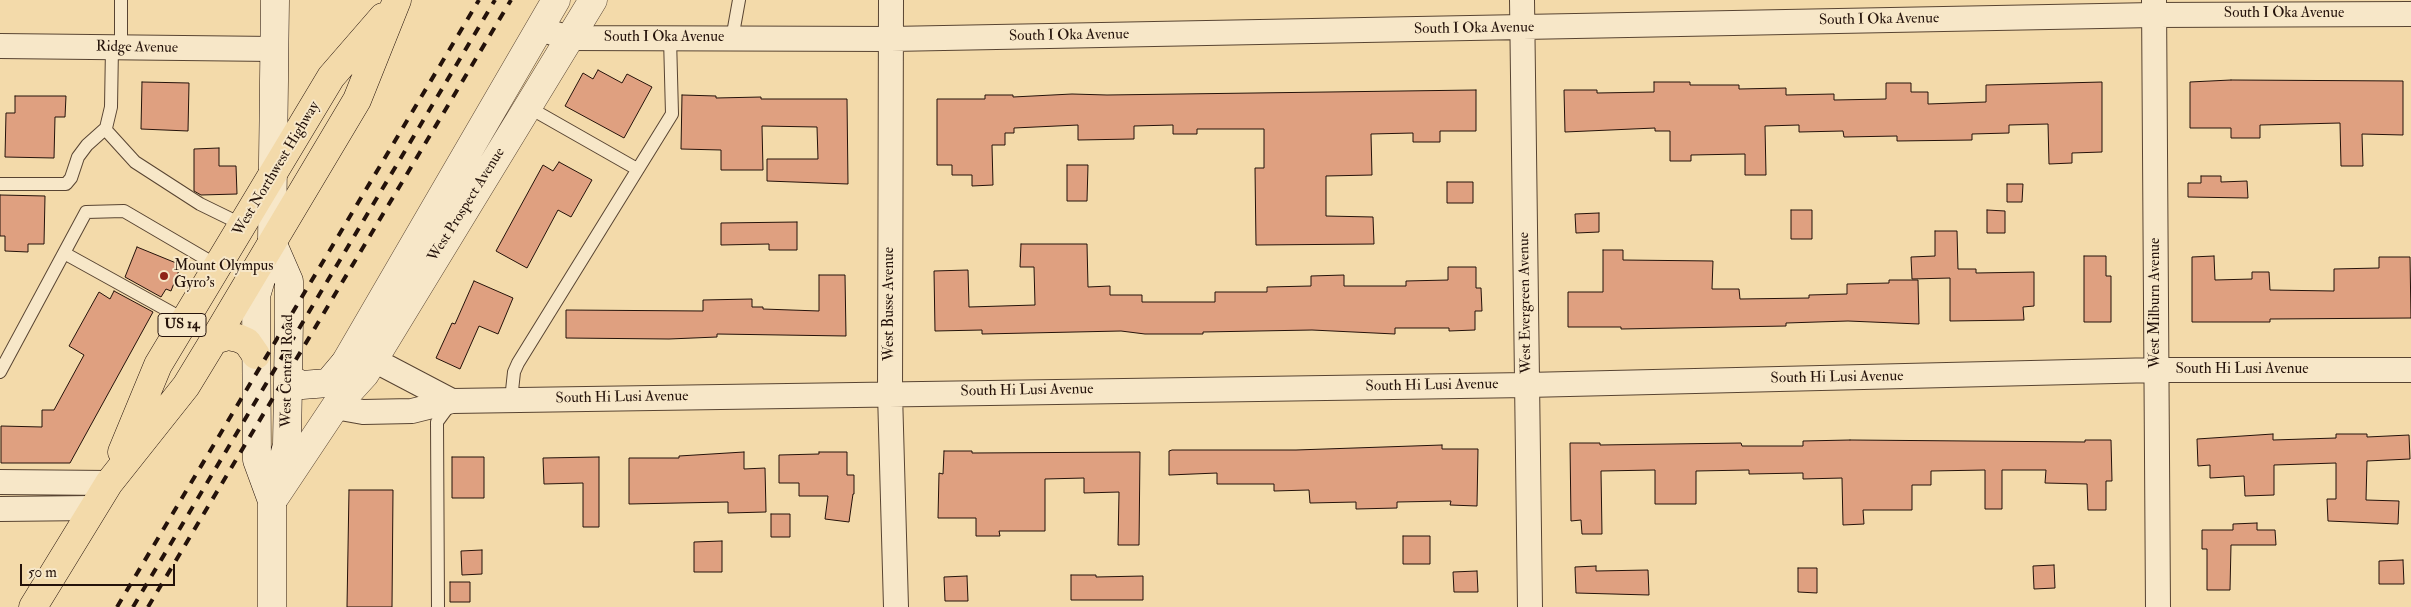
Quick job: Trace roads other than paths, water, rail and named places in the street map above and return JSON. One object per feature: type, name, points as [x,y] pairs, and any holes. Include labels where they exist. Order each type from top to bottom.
[{"type":"main road","name":"West Northwest Highway","points":[[109,483],[158,365],[331,77],[397,0]]},
{"type":"main road","name":"West Northwest Highway","points":[[33,607],[92,508],[109,483],[186,386],[214,340],[357,100],[397,0]]},
{"type":"main road","points":[[214,340],[228,336],[238,338],[247,342],[256,355]]},
{"type":"street","name":"West Central Road","points":[[272,501],[256,460],[256,296],[272,242],[275,0]]},
{"type":"street","name":"West Prospect Avenue","points":[[336,407],[344,364],[556,0]]},
{"type":"street","name":"West Prospect Avenue","points":[[272,501],[336,407],[365,374],[372,359],[593,0]]},
{"type":"street","name":"West Busse Avenue","points":[[891,0],[890,393],[896,607]]},
{"type":"street","name":"West Evergreen Avenue","points":[[1522,0],[1530,607]]},
{"type":"street","name":"South I Oka Avenue","points":[[538,28],[570,38],[891,39],[1522,28],[2154,7],[2411,14]]},
{"type":"street","name":"West Milburn Avenue","points":[[2154,7],[2158,607]]},
{"type":"street","name":"Ridge Avenue","points":[[0,46],[274,49]]},
{"type":"street","name":"West Central Road","points":[[272,242],[289,281],[289,379],[286,445],[272,501],[272,607]]},
{"type":"street","name":"South Hi Lusi Avenue","points":[[372,359],[452,401]]},
{"type":"street","points":[[289,379],[302,385],[328,383],[344,364]]},
{"type":"street","name":"South Hi Lusi Avenue","points":[[336,407],[363,412],[412,411],[452,401],[1527,385],[2157,370],[2411,370]]},
{"type":"street","points":[[0,482],[109,483]]},
{"type":"street","points":[[0,509],[92,508]]},
{"type":"lane","points":[[0,184],[66,184],[71,178],[78,157],[87,145],[105,129],[111,107],[121,0]]},
{"type":"lane","points":[[732,38],[739,0]]},
{"type":"lane","points":[[511,400],[514,372],[518,363],[672,114],[670,38]]},
{"type":"lane","points":[[528,107],[637,169]]},
{"type":"lane","points":[[105,129],[135,162],[200,204],[243,225]]},
{"type":"lane","points":[[0,372],[86,212],[124,211],[218,266]]},
{"type":"lane","points":[[64,252],[185,320]]},
{"type":"lane","points":[[438,607],[437,422],[452,401]]},
{"type":"railway","points":[[117,607],[479,0]]},
{"type":"railway","points":[[133,607],[495,0]]},
{"type":"railway","points":[[148,607],[511,0]]},
{"type":"place","name":"Mount Olympus Gyro's","points":[[164,276]]}]
